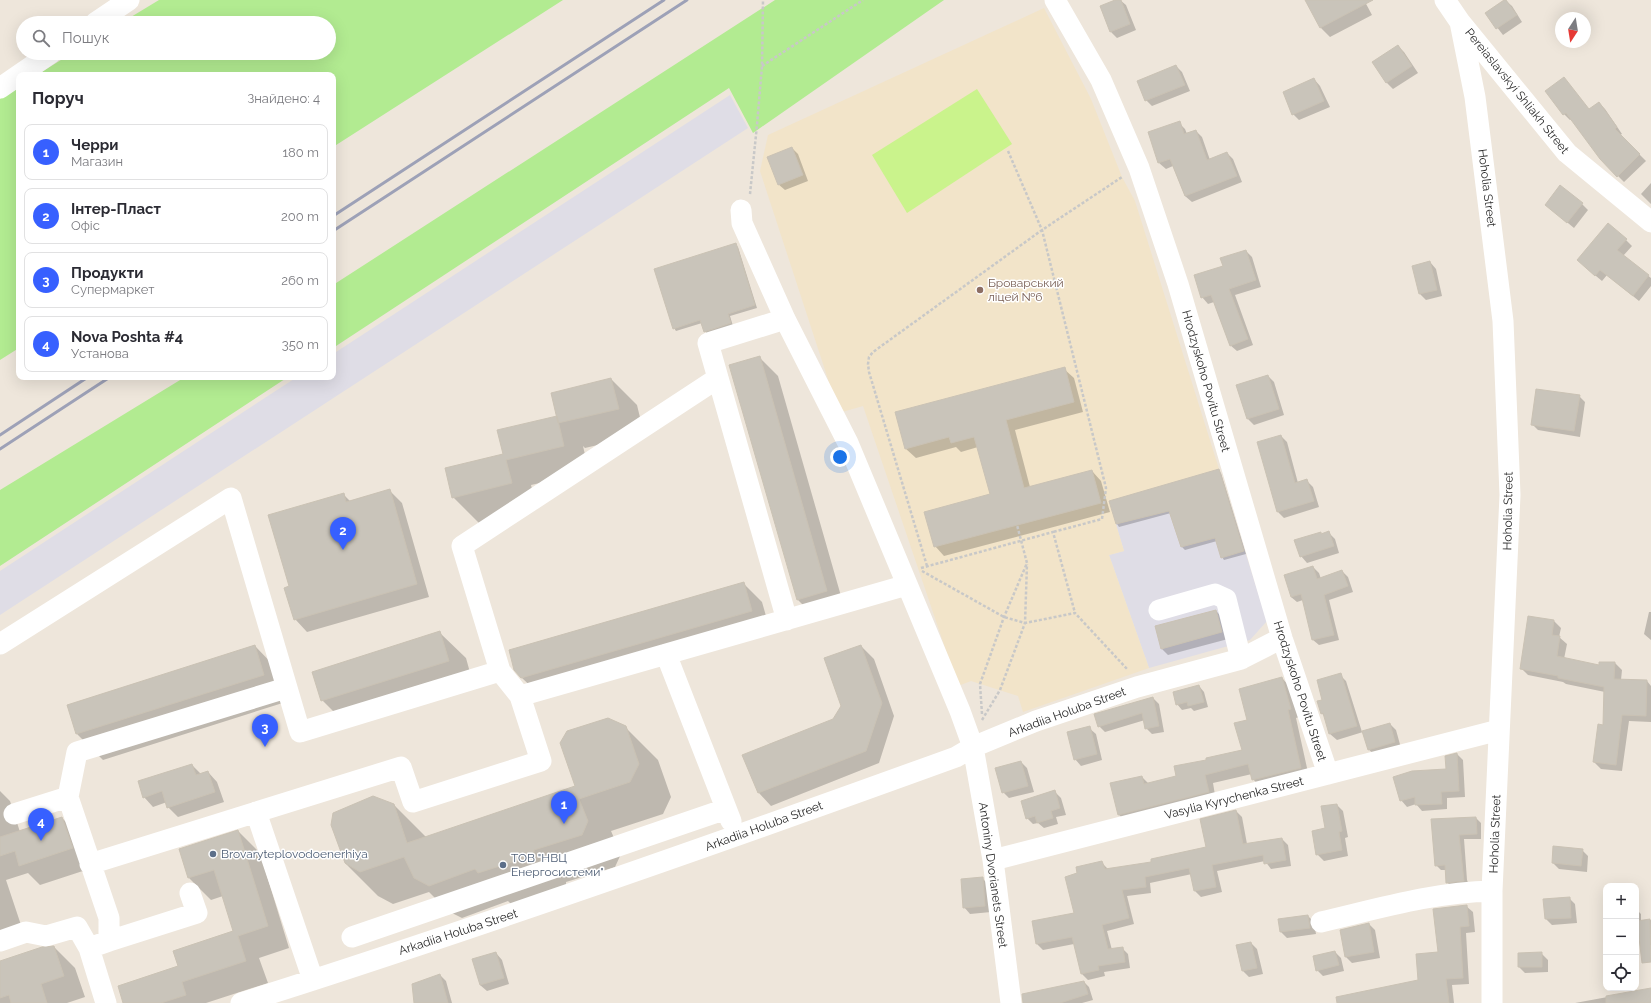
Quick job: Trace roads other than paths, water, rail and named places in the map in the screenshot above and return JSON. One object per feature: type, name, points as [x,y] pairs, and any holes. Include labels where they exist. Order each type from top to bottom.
[{"type":"street","points":[[105,16],[128,0]]},
{"type":"street","name":"Hrodzyskoho Povitu Street","points":[[1055,0],[1102,80],[1139,168],[1178,284],[1282,638],[1328,774]]},
{"type":"street","name":"Pereiaslavskyi Shliakh Street","points":[[1445,0],[1460,22],[1567,153],[1651,222]]},
{"type":"street","name":"Hoholia Street","points":[[1460,22],[1475,97],[1503,320],[1510,495],[1492,891],[1492,1003]]},
{"type":"street","points":[[23,72],[41,60]]},
{"type":"street","points":[[0,88],[16,77]]},
{"type":"street","name":"Antoniny Dvorianets Street","points":[[741,210],[742,223],[785,319],[848,443],[960,711],[973,747],[993,860],[1011,1003]]},
{"type":"street","points":[[785,319],[708,343],[787,620]]},
{"type":"street","points":[[90,864],[401,767],[413,802],[541,761],[520,696],[500,671],[462,546],[718,378]]},
{"type":"street","points":[[0,644],[231,498],[300,732],[500,671]]},
{"type":"street","points":[[520,696],[907,585]]},
{"type":"street","points":[[1159,610],[1215,594],[1226,599],[1241,659]]},
{"type":"street","name":"Arkadiia Holuba Street","points":[[240,1003],[519,911],[737,836],[956,757],[973,747],[1036,721],[1137,687],[1241,659],[1282,638]]},
{"type":"street","points":[[666,654],[737,836]]},
{"type":"street","points":[[109,941],[109,918],[68,796],[77,752],[286,688]]},
{"type":"street","name":"Vasylia Kyrychenka Street","points":[[993,860],[1499,730]]},
{"type":"street","points":[[14,814],[68,796]]},
{"type":"street","points":[[352,937],[726,809]]},
{"type":"street","points":[[256,812],[313,980]]},
{"type":"street","points":[[509,883],[519,911]]},
{"type":"street","points":[[1321,922],[1412,901],[1478,891],[1492,891]]},
{"type":"street","points":[[89,948],[197,913],[190,893]]},
{"type":"street","points":[[0,941],[26,932],[46,936],[77,927],[89,948],[106,1003]]},
{"type":"railway","points":[[336,214],[664,0]]},
{"type":"railway","points":[[336,229],[687,0]]},
{"type":"railway","points":[[0,435],[83,380]]},
{"type":"railway","points":[[0,449],[105,380]]},
{"type":"place","name":"Броварський ліцей №6","points":[[980,290]]},
{"type":"place","name":"Інтер-Пласт","points":[[343,550]]},
{"type":"place","name":"Продукти","points":[[265,747]]},
{"type":"place","name":"Черри","points":[[564,824]]},
{"type":"place","name":"Nova Poshta #4","points":[[41,841]]},
{"type":"place","name":"Brovaryteplovodoenerhiya","points":[[213,854]]},
{"type":"place","name":"ТОВ \"НВЦ Енергосистеми\"","points":[[503,865]]}]
